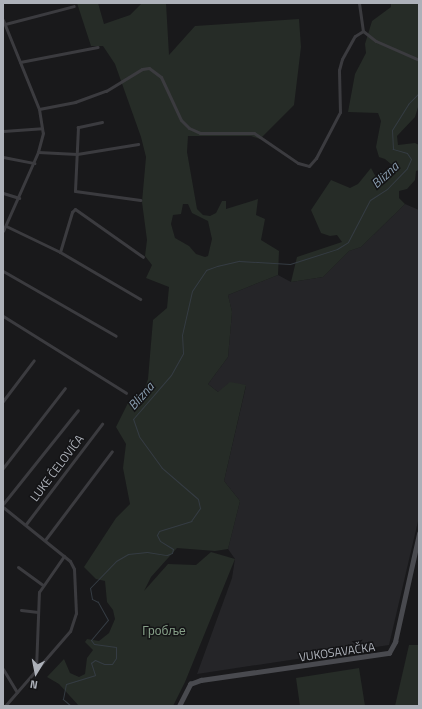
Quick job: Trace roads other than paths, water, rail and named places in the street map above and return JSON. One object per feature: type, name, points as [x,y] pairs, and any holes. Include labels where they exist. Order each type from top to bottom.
[{"type":"street","points":[[359,3],[363,31],[376,41],[419,60]]},
{"type":"street","points":[[5,24],[74,6]]},
{"type":"street","points":[[3,20],[39,109],[42,128],[38,152],[34,163],[3,231]]},
{"type":"street","points":[[39,109],[75,102],[106,91],[142,69],[149,68],[156,71],[161,76],[181,120],[189,128],[200,133],[254,133],[298,163],[309,166],[316,158],[340,112],[339,70],[342,59],[355,36],[363,31]]},
{"type":"street","points":[[20,62],[98,47]]},
{"type":"street","points":[[102,122],[78,128],[75,191],[140,200]]},
{"type":"street","points":[[3,131],[42,128]]},
{"type":"street","points":[[38,152],[77,154],[138,144]]},
{"type":"street","points":[[3,157],[34,163]]},
{"type":"street","points":[[3,193],[18,198]]},
{"type":"street","points":[[60,252],[72,212],[75,210],[143,257]]},
{"type":"street","points":[[6,226],[60,252],[140,298]]},
{"type":"street","points":[[3,271],[116,336]]},
{"type":"street","points":[[3,316],[126,393]]},
{"type":"street","points":[[3,401],[34,360]]},
{"type":"street","points":[[3,468],[65,388]]},
{"type":"street","name":"LUKE ĆELOVIĆA","points":[[3,504],[78,410]]},
{"type":"street","name":"LUKE ĆELOVIĆA","points":[[26,524],[102,424]]},
{"type":"street","points":[[45,540],[112,451]]},
{"type":"street","points":[[3,507],[64,556],[74,570],[75,620],[70,631],[6,706]]},
{"type":"street","name":"VUKOSAVAČKA","points":[[179,706],[190,684],[212,678],[389,653],[395,642],[419,534]]},
{"type":"street","points":[[36,670],[39,592],[64,556]]},
{"type":"street","points":[[18,568],[43,585]]},
{"type":"street","points":[[21,610],[38,612]]},
{"type":"street","points":[[3,670],[17,692]]},
{"type":"waterway","name":"Blizna","points":[[71,706],[63,699],[66,684],[95,675],[91,663],[95,660],[104,664],[112,664],[116,658],[116,647],[94,644],[91,640],[108,620],[98,602],[92,599],[90,588],[116,561],[128,554],[147,552],[167,555],[172,553],[173,549],[160,541],[157,535],[159,531],[191,521],[200,508],[198,499],[162,468],[139,436],[133,419],[171,375],[183,353],[182,335],[192,291],[206,270],[217,266],[239,261],[290,264],[337,249],[348,242],[370,200],[387,189],[407,168],[411,159],[407,153],[393,149],[392,130],[408,104],[419,93]]},
{"type":"park label","name":"Гробље","points":[[164,631]]}]
